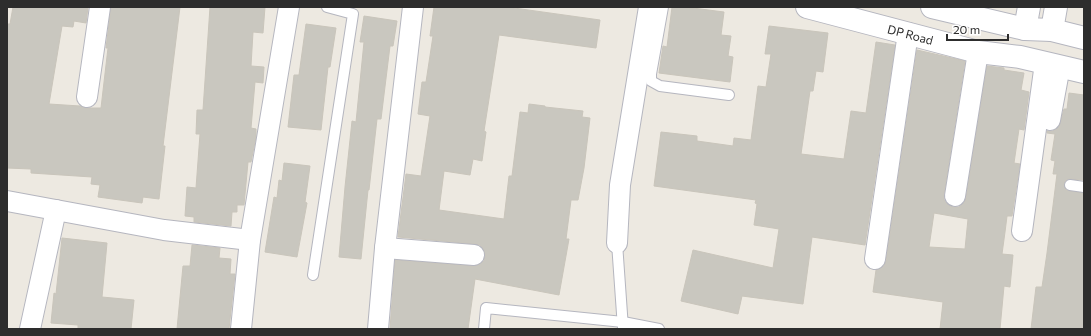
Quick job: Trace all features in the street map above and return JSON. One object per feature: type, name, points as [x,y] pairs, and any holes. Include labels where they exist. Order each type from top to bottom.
[{"type":"main road","name":"DP Road","points":[[807,7],[978,52],[1020,57],[1084,72]]},
{"type":"main road","points":[[932,7],[1025,29],[1052,30],[1084,38]]},
{"type":"main road","points":[[1020,57],[1029,7]]},
{"type":"main road","points":[[1052,65],[1052,30],[1056,7]]},
{"type":"street","points":[[88,96],[100,7]]},
{"type":"street","points":[[241,329],[250,240],[289,7]]},
{"type":"street","points":[[378,329],[385,248],[414,7]]},
{"type":"street","points":[[617,243],[620,185],[649,7]]},
{"type":"street","points":[[875,259],[908,33]]},
{"type":"street","points":[[955,196],[978,52]]},
{"type":"street","points":[[1038,180],[1052,65]]},
{"type":"street","points":[[1022,231],[1052,65]]},
{"type":"street","points":[[7,202],[164,230],[250,240]]},
{"type":"street","points":[[30,329],[56,210]]},
{"type":"street","points":[[385,248],[474,254]]},
{"type":"lane","points":[[313,275],[353,14],[327,7]]},
{"type":"lane","points":[[663,7],[651,74],[652,81],[660,86],[729,95]]},
{"type":"lane","points":[[1070,185],[1084,187]]},
{"type":"lane","points":[[617,243],[623,326]]},
{"type":"lane","points":[[484,329],[486,308],[623,326],[659,329]]},
{"type":"building","points":[[13,7],[88,7],[86,23],[74,21],[73,27],[62,26],[49,104],[101,108],[111,7],[180,7],[163,146],[165,146],[159,199],[143,197],[142,203],[98,197],[100,185],[91,184],[92,177],[31,173],[31,169],[7,168],[7,24],[10,24]]},
{"type":"building","points":[[210,7],[265,7],[263,33],[253,32],[251,66],[264,67],[263,83],[255,82],[251,128],[256,129],[256,137],[251,162],[248,162],[244,205],[237,205],[237,212],[232,212],[231,226],[194,222],[194,217],[185,216],[187,187],[196,188],[200,134],[196,134],[197,110],[203,110]]},
{"type":"building","points":[[434,7],[507,7],[600,20],[596,48],[499,35],[484,131],[486,132],[482,161],[473,159],[470,175],[444,171],[439,210],[504,219],[509,176],[512,176],[520,112],[528,113],[529,104],[583,111],[582,117],[590,118],[584,168],[578,200],[571,200],[566,239],[569,239],[559,295],[475,279],[468,329],[390,329],[395,260],[473,266],[479,265],[484,261],[485,256],[484,250],[480,245],[398,237],[406,174],[421,176],[430,116],[418,114],[422,82],[426,82],[433,36],[430,36]]},
{"type":"building","points":[[672,7],[685,7],[724,12],[721,35],[731,36],[728,56],[733,57],[730,82],[659,73],[663,46],[667,47]]},
{"type":"building","points":[[364,16],[397,21],[393,46],[390,46],[381,119],[377,119],[361,259],[339,257],[352,121],[356,122],[364,42],[360,42]]},
{"type":"building","points":[[306,24],[336,28],[330,67],[328,67],[321,130],[288,127],[294,75],[299,75]]},
{"type":"building","points":[[769,26],[828,33],[823,72],[816,71],[813,91],[810,91],[801,154],[844,159],[851,111],[866,113],[876,42],[895,45],[865,245],[812,237],[803,304],[742,296],[738,314],[681,301],[693,250],[773,268],[779,229],[754,225],[757,204],[755,203],[756,200],[654,186],[661,132],[697,136],[697,141],[733,146],[734,138],[751,140],[758,86],[766,87],[771,54],[765,54]]},
{"type":"building","points":[[917,50],[965,61],[944,194],[944,200],[948,205],[953,207],[959,207],[964,203],[966,198],[987,66],[1024,73],[1021,90],[1029,92],[1024,130],[1019,129],[1014,163],[1020,164],[1012,216],[1007,216],[1002,254],[1013,255],[1010,287],[1004,286],[1000,329],[940,329],[943,302],[873,292],[876,270],[884,266],[886,261]],"holes":[[[934,213],[968,219],[965,249],[929,247]]]},
{"type":"building","points":[[1069,93],[1084,95],[1084,180],[1068,179],[1064,184],[1066,190],[1084,193],[1084,329],[1031,329],[1036,287],[1042,287],[1057,174],[1053,174],[1055,161],[1051,160],[1055,134],[1047,133],[1047,131],[1053,131],[1059,127],[1064,109],[1067,109]]},
{"type":"building","points":[[284,163],[310,166],[305,202],[307,203],[297,257],[265,252],[274,197],[277,198],[279,180],[282,181]]},
{"type":"building","points":[[62,238],[107,243],[102,297],[134,300],[131,329],[78,329],[78,325],[51,323],[54,293],[56,294]]},
{"type":"building","points":[[192,245],[220,248],[219,258],[231,259],[230,274],[235,274],[229,329],[177,329],[183,266],[190,266]]}]
